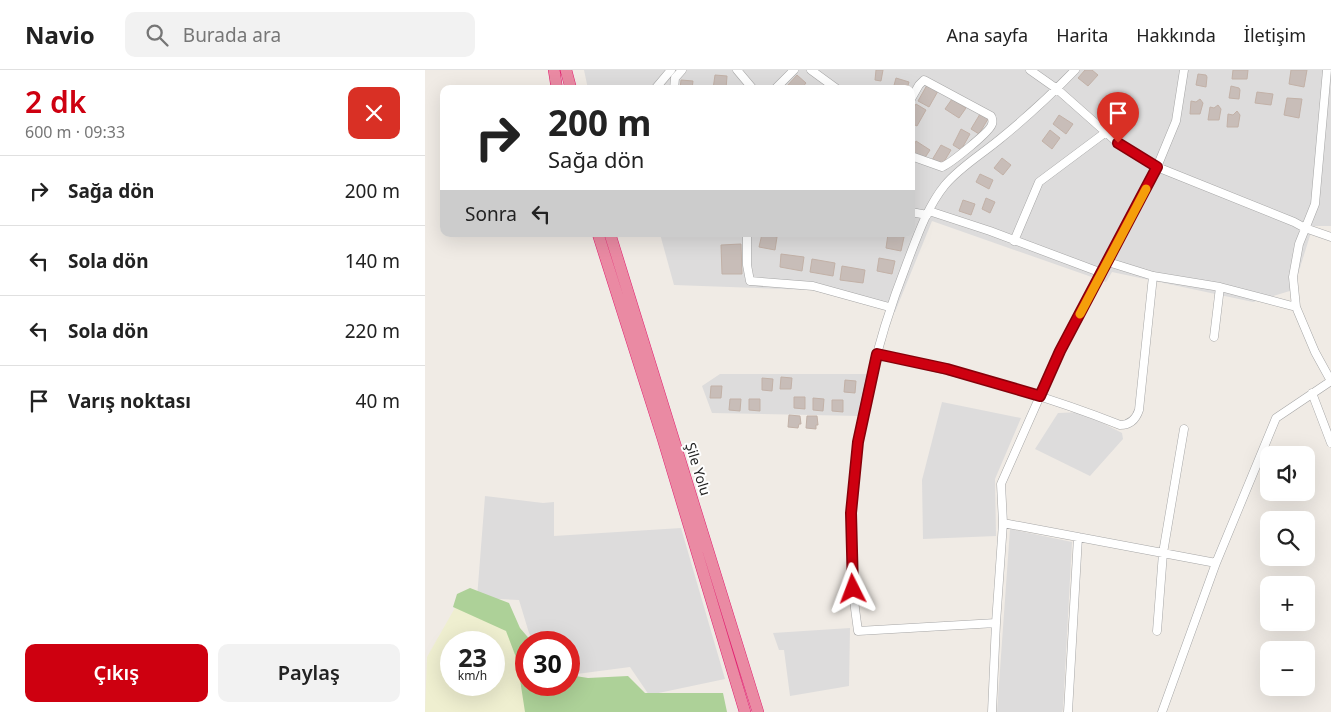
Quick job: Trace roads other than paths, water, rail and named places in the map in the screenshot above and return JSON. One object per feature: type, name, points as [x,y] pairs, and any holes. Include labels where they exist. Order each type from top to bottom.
[{"type":"highway","points":[[553,70],[556,85]]},
{"type":"highway","points":[[566,70],[570,85]]},
{"type":"highway","name":"Şile Yolu","points":[[599,237],[666,447],[745,712]]},
{"type":"highway","name":"Şile Yolu","points":[[611,237],[759,712]]},
{"type":"street","points":[[658,85],[671,70]]},
{"type":"street","points":[[674,85],[675,78],[682,70]]},
{"type":"street","points":[[737,70],[750,85]]},
{"type":"street","points":[[779,85],[794,70]]},
{"type":"street","points":[[811,70],[832,85]]},
{"type":"street","points":[[1031,70],[1057,89],[1118,143],[1157,167],[1331,237]]},
{"type":"street","points":[[996,623],[858,631],[853,579],[851,513],[858,442],[889,307],[928,213],[945,185],[969,162],[1037,108],[1075,70]]},
{"type":"street","points":[[992,712],[1003,523],[1001,484],[1060,351],[1157,167],[1176,121],[1184,70]]},
{"type":"street","points":[[1162,712],[1217,563],[1277,418],[1331,381],[1315,352],[1296,306],[1293,277],[1299,244],[1315,204],[1321,147],[1327,122],[1327,70]]},
{"type":"street","points":[[915,92],[924,80],[991,116],[993,123],[983,135],[942,168],[915,158]]},
{"type":"street","points":[[1014,241],[1039,182],[1106,132]]},
{"type":"street","points":[[1321,147],[1331,147]]},
{"type":"street","points":[[915,212],[928,213],[1014,241],[1102,273]]},
{"type":"street","points":[[747,237],[749,280],[813,286],[889,307]]},
{"type":"street","points":[[1107,262],[1153,276],[1219,288],[1296,306]]},
{"type":"street","points":[[877,354],[947,369],[1072,406],[1120,425],[1128,424],[1135,418],[1139,410],[1153,276]]},
{"type":"street","points":[[1213,336],[1219,288]]},
{"type":"street","points":[[1312,394],[1331,443]]},
{"type":"street","points":[[1157,631],[1163,553],[1184,429]]},
{"type":"street","points":[[1003,523],[1217,563]]},
{"type":"street","points":[[1068,712],[1078,537]]}]
